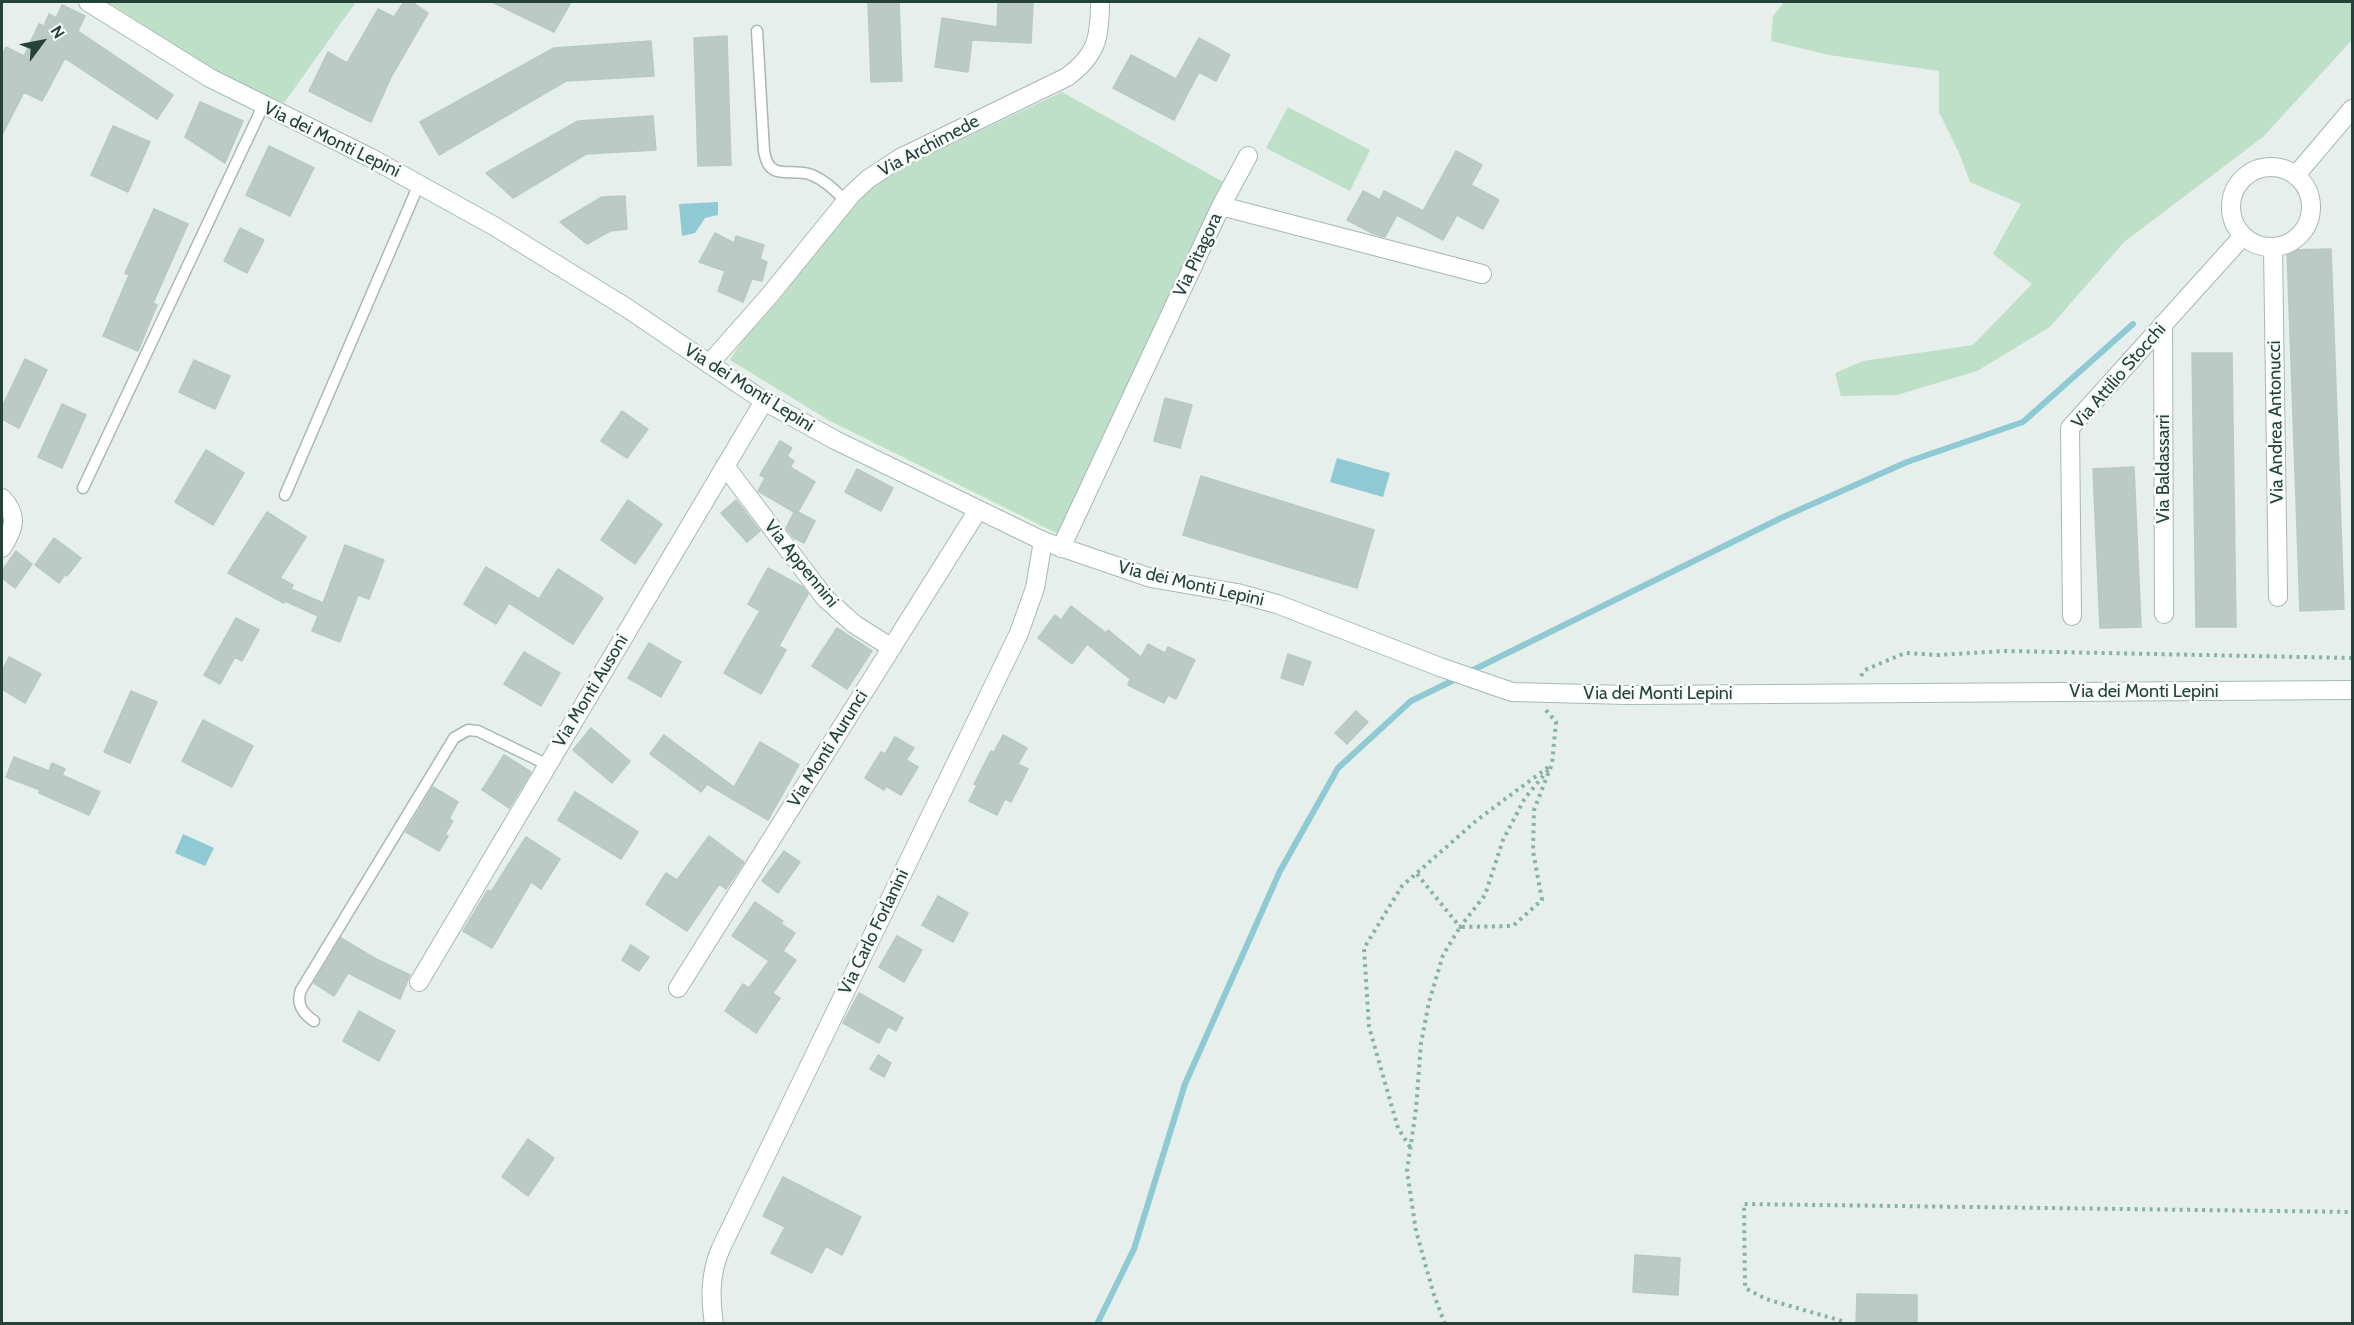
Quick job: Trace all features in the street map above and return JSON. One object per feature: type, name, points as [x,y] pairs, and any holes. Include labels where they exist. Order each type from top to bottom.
[{"type":"street","name":"Via dei Monti Lepini","points":[[88,2],[194,69],[263,106],[371,158],[559,266],[764,400],[835,440],[978,510],[1061,548],[1151,578],[1255,597],[1512,692],[1628,695],[2352,690]]},
{"type":"street","name":"Via Archimede","points":[[709,364],[769,296],[846,201],[868,179],[892,162],[1075,71],[1091,54],[1097,42],[1100,30],[1100,2]]},
{"type":"street","points":[[2296,175],[2352,109]]},
{"type":"street","points":[[1221,206],[1248,156]]},
{"type":"street","points":[[2270,166],[2284,168],[2296,175],[2307,190],[2311,203],[2307,226],[2287,244],[2273,247],[2256,245],[2242,236],[2232,218],[2230,204],[2239,181],[2253,171],[2270,166]]},
{"type":"street","name":"Via Pitagora","points":[[1061,548],[1221,206],[1482,274]]},
{"type":"street","name":"Via Attilio Stocchi","points":[[2072,616],[2070,428],[2242,236]]},
{"type":"street","name":"Via Andrea Antonucci","points":[[2273,247],[2278,597]]},
{"type":"street","name":"Via Baldassarri","points":[[2163,324],[2164,614]]},
{"type":"street","name":"Via Monti Ausoni","points":[[418,982],[764,400]]},
{"type":"street","name":"Via Appennini","points":[[725,466],[825,598],[854,624],[892,648]]},
{"type":"street","points":[[2,498],[13,514],[14,525],[2,548]]},
{"type":"street","name":"Via Monti Aurunci","points":[[678,988],[978,510]]},
{"type":"street","name":"Via Carlo Forlanini","points":[[714,1323],[711,1289],[718,1254],[1019,633],[1032,598],[1043,541]]},
{"type":"lane","points":[[757,31],[764,151],[767,163],[775,171],[803,173],[821,179],[846,201]]},
{"type":"lane","points":[[83,488],[263,106]]},
{"type":"lane","points":[[285,495],[419,184]]},
{"type":"lane","points":[[314,1021],[301,1009],[299,999],[301,990],[454,738],[468,730],[478,731],[548,765]]},
{"type":"path","points":[[1849,694],[1865,670],[1905,653],[1938,655],[2004,651],[2352,658]]},
{"type":"path","points":[[1460,927],[1513,926],[1542,900],[1533,851],[1534,810],[1552,764],[1556,722],[1531,693]]},
{"type":"path","points":[[1410,1148],[1398,1128],[1369,1027],[1364,948],[1402,886],[1477,820],[1552,764]]},
{"type":"path","points":[[1445,1323],[1434,1295],[1416,1231],[1407,1171],[1416,1109],[1421,1043],[1428,1002],[1443,955],[1460,927],[1485,896],[1503,840],[1525,798],[1552,764]]},
{"type":"path","points":[[1417,874],[1460,927]]},
{"type":"path","points":[[1842,1321],[1766,1299],[1745,1288],[1744,1204],[2352,1212]]},
{"type":"green space","points":[[108,2],[356,2],[284,103],[230,80]]},
{"type":"green space","points":[[1784,2],[2352,2],[2352,40],[2263,137],[2124,242],[2050,327],[1977,371],[1897,395],[1841,396],[1835,373],[1863,361],[1973,345],[2032,284],[1993,254],[2021,204],[1970,182],[1939,112],[1939,71],[1829,55],[1771,41],[1773,16]]},
{"type":"green space","points":[[1062,92],[1225,183],[1058,534],[830,421],[730,360],[743,339],[778,301],[864,193],[884,178],[918,160]]},
{"type":"green space","points":[[1288,107],[1370,150],[1350,191],[1266,148]]},
{"type":"water","points":[[718,202],[718,215],[705,218],[695,233],[682,236],[679,204]]},
{"type":"water","points":[[1337,458],[1390,473],[1383,497],[1330,482]]},
{"type":"water","points":[[183,834],[214,848],[205,866],[175,853]]},
{"type":"building","points":[[404,2],[412,2],[428,13],[391,77],[371,122],[309,91],[328,52],[347,63],[378,9],[394,17]]},
{"type":"building","points":[[492,2],[571,2],[554,32]]},
{"type":"building","points":[[868,2],[899,2],[902,81],[871,82]]},
{"type":"building","points":[[998,2],[1033,2],[1031,43],[972,40],[968,72],[935,67],[942,18],[997,27]]},
{"type":"building","points":[[62,5],[85,16],[78,31],[173,95],[157,119],[65,58],[42,101],[24,92],[2,135],[2,55],[6,47],[24,56],[39,24],[44,26],[49,14],[56,18]]},
{"type":"building","points":[[727,36],[731,165],[698,166],[694,38]]},
{"type":"building","points":[[1199,38],[1230,55],[1216,81],[1199,72],[1174,120],[1113,88],[1131,55],[1176,79]]},
{"type":"building","points":[[651,41],[654,76],[566,81],[439,155],[420,122],[554,48]]},
{"type":"building","points":[[200,102],[243,121],[225,163],[185,137]]},
{"type":"building","points":[[653,116],[656,150],[586,154],[513,198],[486,173],[578,121]]},
{"type":"building","points":[[113,126],[150,142],[128,192],[91,175]]},
{"type":"building","points":[[269,146],[314,168],[290,216],[246,195]]},
{"type":"building","points":[[1456,151],[1482,165],[1471,185],[1499,200],[1483,229],[1457,215],[1443,240],[1397,215],[1385,237],[1347,220],[1363,191],[1380,200],[1384,191],[1423,211]]},
{"type":"building","points":[[625,196],[627,229],[610,231],[587,244],[560,222],[602,197]]},
{"type":"building","points":[[154,209],[188,224],[153,303],[157,305],[138,351],[103,336],[129,275],[125,273]]},
{"type":"building","points":[[240,228],[264,240],[247,273],[224,261]]},
{"type":"building","points":[[715,233],[734,243],[736,236],[764,245],[760,259],[767,262],[762,281],[752,279],[743,302],[718,291],[725,271],[699,262]]},
{"type":"building","points":[[2331,249],[2344,609],[2300,611],[2287,250]]},
{"type":"building","points":[[2192,353],[2232,353],[2236,627],[2196,627]]},
{"type":"building","points":[[25,359],[47,370],[19,428],[2,419],[2,407]]},
{"type":"building","points":[[194,360],[230,376],[215,409],[179,392]]},
{"type":"building","points":[[1165,398],[1192,405],[1180,448],[1154,441]]},
{"type":"building","points":[[62,404],[86,415],[62,468],[38,457]]},
{"type":"building","points":[[622,411],[648,429],[627,458],[601,441]]},
{"type":"building","points":[[780,441],[792,448],[787,456],[794,461],[790,467],[815,482],[798,512],[815,521],[804,543],[794,538],[786,528],[794,512],[758,491],[765,478],[760,475]]},
{"type":"building","points":[[206,450],[244,473],[213,525],[175,502]]},
{"type":"building","points":[[2134,467],[2141,627],[2100,628],[2093,469]]},
{"type":"building","points":[[857,469],[893,488],[881,511],[845,492]]},
{"type":"building","points":[[1201,476],[1374,530],[1357,588],[1183,535]]},
{"type":"building","points":[[628,500],[662,524],[635,564],[601,540]]},
{"type":"building","points":[[736,500],[760,531],[747,542],[721,513]]},
{"type":"building","points":[[267,512],[306,537],[280,578],[293,585],[291,589],[323,603],[345,545],[384,560],[369,599],[358,595],[340,642],[312,631],[318,616],[285,601],[284,603],[228,573]]},
{"type":"building","points":[[54,538],[81,558],[59,583],[35,565]]},
{"type":"building","points":[[16,551],[32,564],[15,588],[2,578],[2,571]]},
{"type":"building","points":[[486,567],[539,599],[558,569],[603,598],[573,644],[509,603],[496,624],[464,604]]},
{"type":"building","points":[[768,568],[803,587],[808,594],[779,646],[786,650],[761,694],[724,673],[760,611],[748,604]]},
{"type":"building","points":[[1071,606],[1106,633],[1108,630],[1141,657],[1148,644],[1165,653],[1168,647],[1195,660],[1176,699],[1168,695],[1164,703],[1128,685],[1130,679],[1087,644],[1072,664],[1038,638],[1055,615],[1061,620]]},
{"type":"building","points":[[236,618],[259,630],[242,661],[235,657],[220,684],[204,675]]},
{"type":"building","points":[[837,628],[872,651],[847,689],[812,666]]},
{"type":"building","points":[[649,643],[681,662],[661,697],[628,678]]},
{"type":"building","points":[[524,652],[560,673],[541,706],[504,684]]},
{"type":"building","points":[[1288,654],[1311,662],[1303,685],[1281,678]]},
{"type":"building","points":[[9,657],[41,674],[25,703],[2,689],[2,671]]},
{"type":"building","points":[[131,691],[157,702],[130,763],[104,752]]},
{"type":"building","points":[[1356,711],[1368,722],[1347,744],[1335,733]]},
{"type":"building","points":[[203,720],[253,746],[232,787],[182,761]]},
{"type":"building","points":[[591,728],[630,761],[612,783],[573,750]]},
{"type":"building","points":[[664,735],[734,787],[760,742],[799,765],[768,820],[707,784],[701,792],[650,754]]},
{"type":"building","points":[[1003,735],[1027,748],[1018,764],[1028,769],[1011,802],[1005,799],[997,815],[969,801],[977,785],[974,784],[991,751],[994,752]]},
{"type":"building","points":[[895,737],[914,748],[906,760],[918,767],[901,795],[886,786],[884,790],[865,778],[881,752],[885,754]]},
{"type":"building","points":[[504,755],[531,772],[509,808],[482,790]]},
{"type":"building","points":[[14,757],[49,771],[52,763],[65,769],[62,775],[100,792],[89,815],[39,793],[40,790],[6,777]]},
{"type":"building","points":[[433,787],[458,802],[449,819],[453,821],[445,834],[448,836],[439,851],[406,832]]},
{"type":"building","points":[[575,792],[638,832],[621,859],[558,820]]},
{"type":"building","points":[[709,836],[744,862],[726,889],[719,884],[687,931],[646,904],[666,873],[677,880]]},
{"type":"building","points":[[526,837],[560,859],[541,889],[531,882],[492,948],[463,931],[488,890],[491,892]]},
{"type":"building","points":[[784,851],[800,862],[778,893],[762,881]]},
{"type":"building","points":[[938,896],[968,913],[953,942],[922,925]]},
{"type":"building","points":[[755,902],[783,921],[781,924],[795,933],[783,951],[796,960],[773,993],[780,998],[756,1033],[725,1011],[743,984],[749,988],[769,961],[732,936]]},
{"type":"building","points":[[897,936],[922,950],[904,982],[879,967]]},
{"type":"building","points":[[341,938],[376,959],[410,975],[400,999],[348,973],[334,996],[314,983]]},
{"type":"building","points":[[631,945],[649,957],[639,971],[622,960]]},
{"type":"building","points":[[859,993],[903,1018],[896,1031],[888,1026],[879,1043],[843,1023]]},
{"type":"building","points":[[359,1011],[395,1031],[379,1061],[343,1041]]},
{"type":"building","points":[[878,1055],[891,1063],[884,1077],[870,1069]]},
{"type":"building","points":[[528,1139],[554,1158],[528,1196],[502,1177]]},
{"type":"building","points":[[783,1177],[861,1217],[842,1255],[826,1246],[812,1273],[771,1253],[785,1227],[763,1216]]},
{"type":"building","points":[[1635,1255],[1680,1258],[1678,1295],[1633,1292]]},
{"type":"building","points":[[1857,1294],[1917,1295],[1917,1323],[1856,1323]]},
{"type":"waterway","points":[[1467,673],[1781,518],[1907,462],[2023,422],[2133,324]]},
{"type":"waterway","points":[[1097,1324],[1134,1249],[1185,1084],[1280,871],[1338,768],[1411,701],[1458,678]]}]
